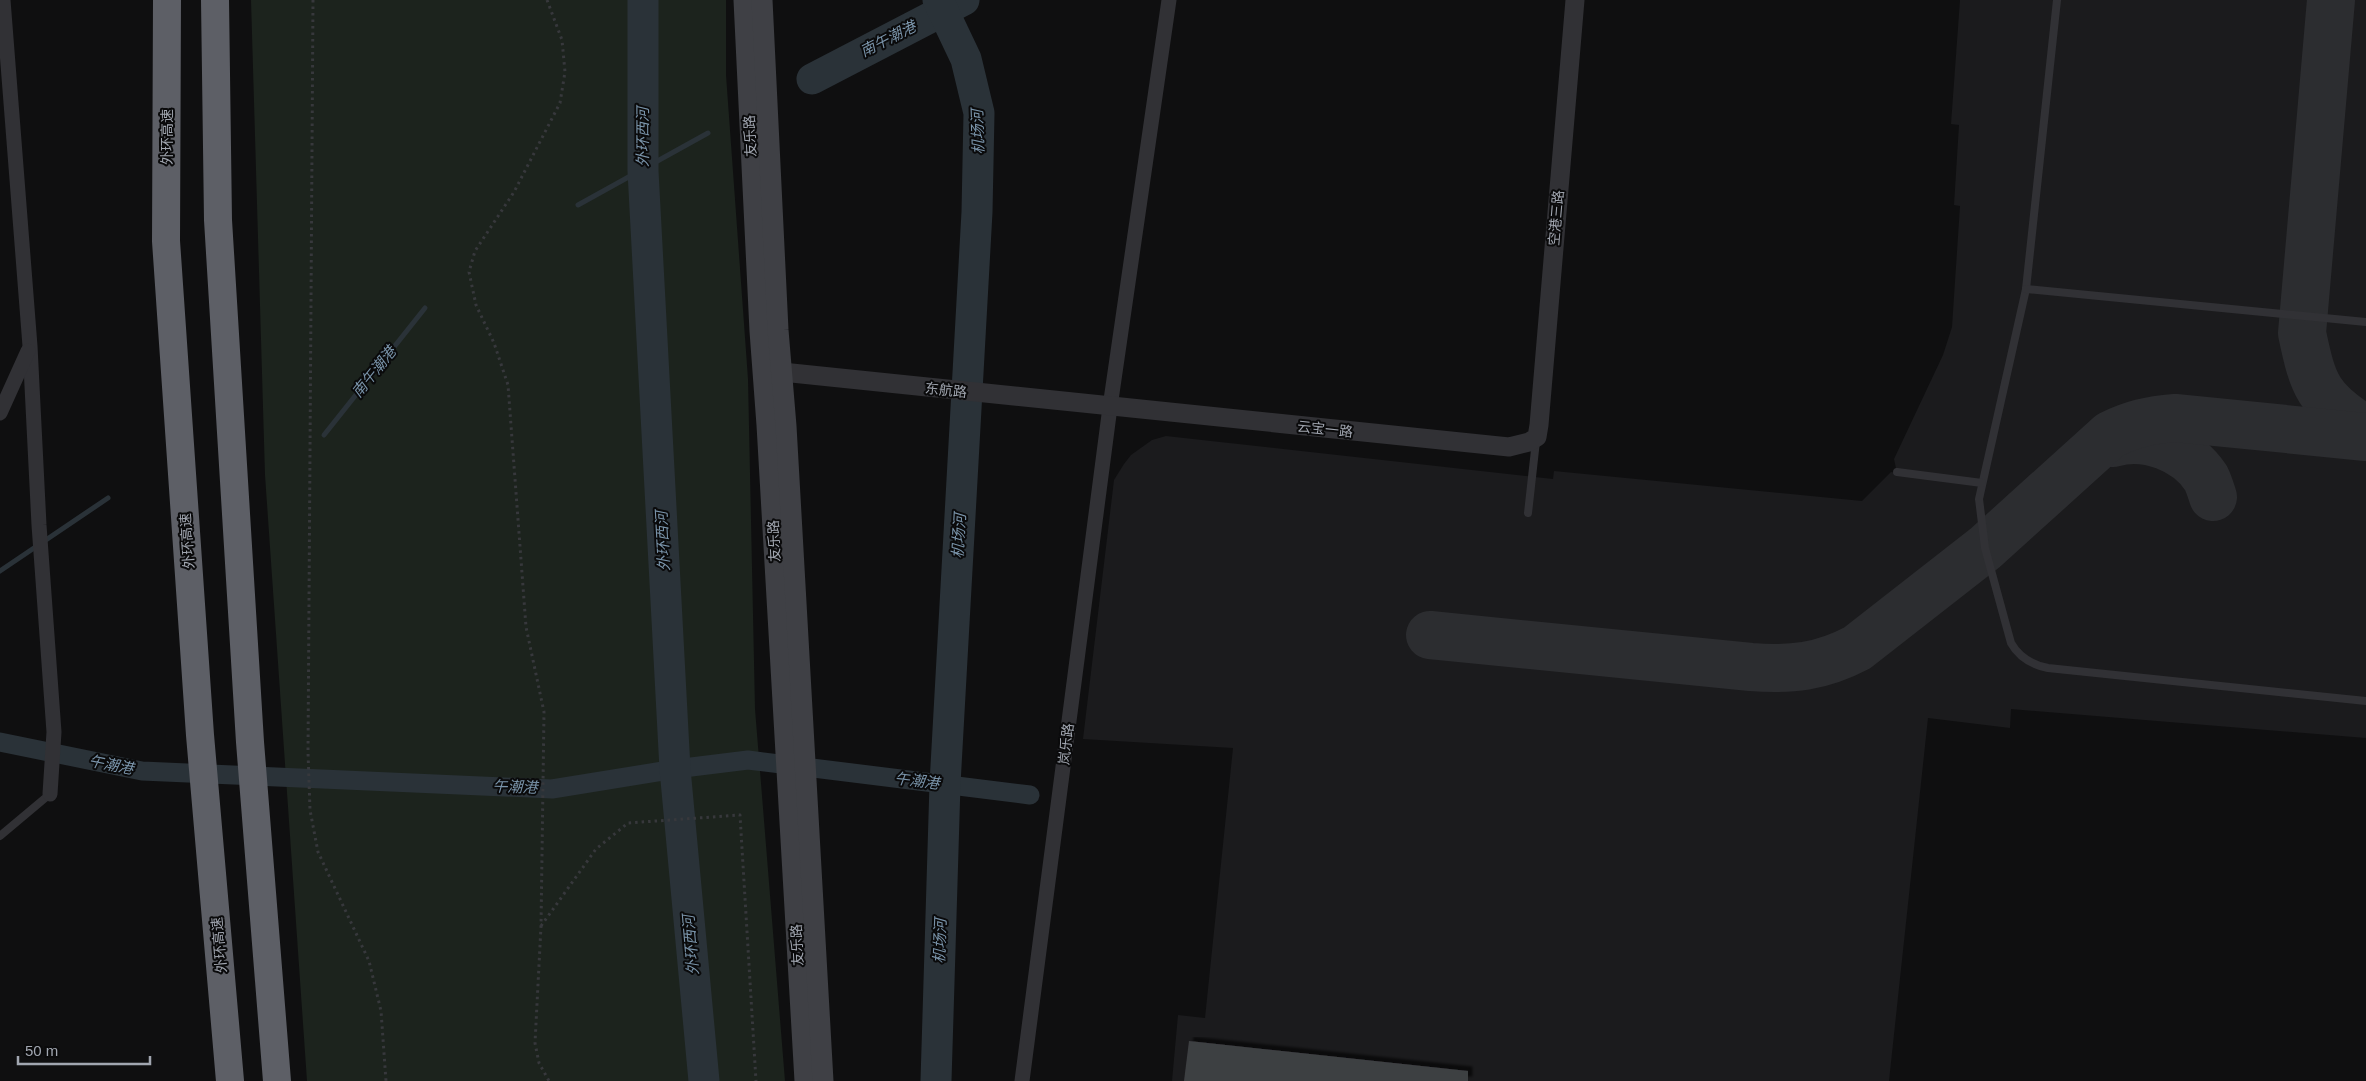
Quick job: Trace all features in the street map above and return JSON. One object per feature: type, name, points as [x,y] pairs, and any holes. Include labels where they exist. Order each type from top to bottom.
[{"type":"highway","name":"外环高速","points":[[167,0],[166,240],[200,735],[230,1081]]},
{"type":"highway","points":[[215,0],[218,220],[250,742],[277,1081]]},
{"type":"main road","name":"友乐路","points":[[744,0],[772,372],[798,797],[824,1081]]},
{"type":"main road","name":"友乐路","points":[[762,0],[772,372]]},
{"type":"main road","name":"友乐路","points":[[798,797],[805,1081]]},
{"type":"street","points":[[3,0],[30,346],[41,560],[54,732],[50,794]]},
{"type":"street","name":"岚乐路","points":[[1022,1081],[1110,407],[1169,0]]},
{"type":"street","name":"空港三路","points":[[1537,437],[1575,0]]},
{"type":"street","points":[[0,413],[30,346]]},
{"type":"street","points":[[772,372],[822,374]]},
{"type":"street","name":"东航路","points":[[772,372],[1110,407]]},
{"type":"street","name":"云宝一路","points":[[1110,407],[1509,447],[1529,442],[1537,437]]},
{"type":"lane","points":[[2057,0],[2026,289],[1979,499],[1980,524],[2002,615],[2015,650],[2028,660],[2048,668],[2366,702]]},
{"type":"lane","points":[[2026,289],[2366,322]]},
{"type":"lane","points":[[1528,513],[1537,437]]},
{"type":"lane","points":[[1897,472],[1982,483]]},
{"type":"lane","points":[[0,836],[50,794]]},
{"type":"path","points":[[313,0],[308,752],[310,810],[318,852],[369,960],[381,1011],[386,1081]]},
{"type":"path","points":[[547,0],[562,40],[566,72],[560,103],[514,192],[475,252],[470,272],[476,304],[494,343],[508,385],[526,627],[544,712],[541,926],[535,1043],[539,1063],[550,1081]]},
{"type":"path","points":[[541,926],[596,849],[628,822],[740,815],[756,1081]]},
{"type":"shaded area","points":[[251,0],[726,0],[726,75],[748,379],[755,709],[785,1081],[307,1081],[265,475]]},
{"type":"shaded area","points":[[1960,0],[2366,0],[2366,738],[2011,709],[2010,728],[1928,718],[1889,1081],[1172,1081],[1178,1015],[1205,1018],[1233,748],[1083,739],[1114,480],[1124,464],[1131,455],[1152,440],[1166,436],[1553,479],[1554,471],[1862,501],[1891,472],[1897,473],[1894,459],[1943,355],[1952,327],[1960,206],[1954,205],[1959,125],[1951,124]]},
{"type":"building","points":[[1189,1041],[1468,1071],[1468,1081],[1184,1081]]},
{"type":"waterway","name":"外环西河","points":[[643,0],[643,171],[675,769],[704,1081]]},
{"type":"waterway","name":"机场河","points":[[936,1081],[945,784],[977,212],[979,113],[966,59],[938,0]]},
{"type":"waterway","name":"南午潮港","points":[[812,79],[964,0]]},
{"type":"waterway","name":"南午潮港","points":[[578,205],[708,133]]},
{"type":"waterway","name":"南午潮港","points":[[324,435],[425,308]]},
{"type":"waterway","name":"南午潮港","points":[[0,571],[108,498]]},
{"type":"waterway","name":"午潮港","points":[[0,742],[142,771],[552,789],[675,769],[748,760],[1030,795]]},
{"type":"taxiway","points":[[2331,0],[2302,333],[2314,379],[2320,390],[2337,410],[2366,430]]},
{"type":"taxiway","points":[[1430,635],[1751,667],[1779,668],[1805,666],[1831,659],[1857,648],[1985,548],[2110,435],[2118,431],[2141,423],[2175,418],[2366,437]]},
{"type":"taxiway","points":[[2113,443],[2139,440],[2165,446],[2177,452],[2198,468],[2206,478],[2213,497]]}]
